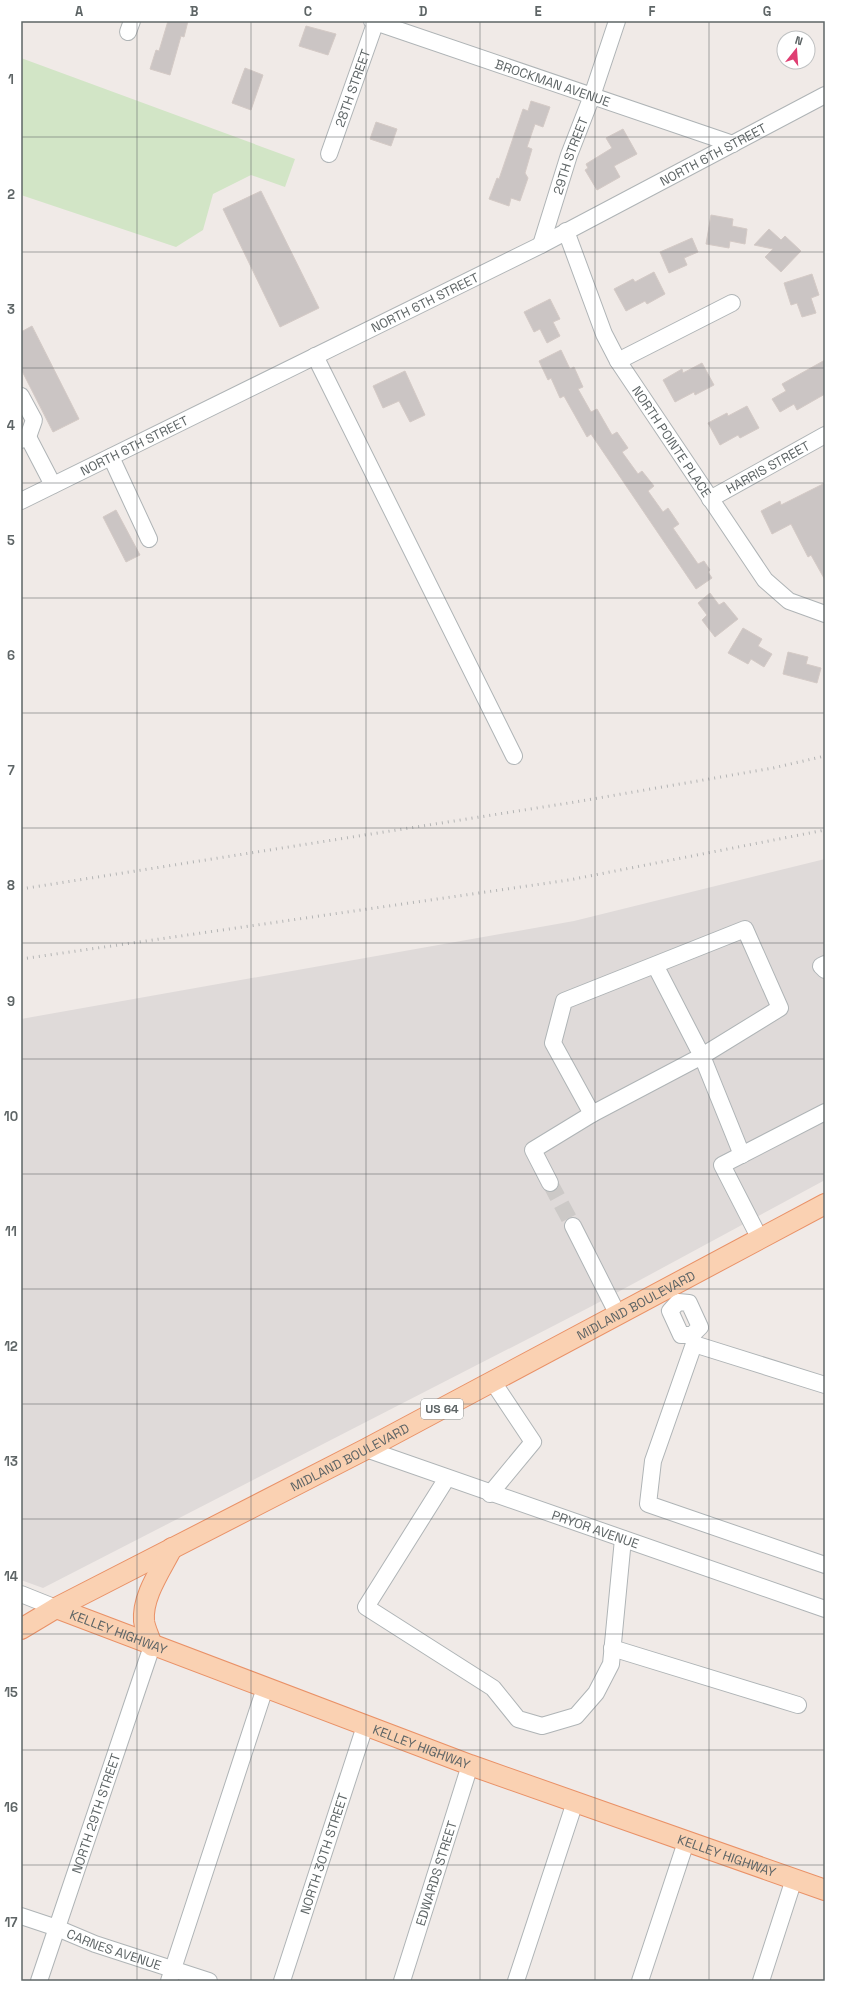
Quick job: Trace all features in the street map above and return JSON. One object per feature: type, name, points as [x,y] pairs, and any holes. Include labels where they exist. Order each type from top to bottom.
[{"type":"main road","name":"MIDLAND BOULEVARD","points":[[21,1629],[56,1608],[366,1449],[618,1315],[675,1293],[760,1239],[825,1204]]},
{"type":"main road","points":[[152,1646],[144,1622],[146,1604],[153,1584],[172,1548]]},
{"type":"main road","name":"KELLEY HIGHWAY","points":[[56,1608],[152,1646],[470,1765],[825,1890]]},
{"type":"street","name":"BROCKMAN AVENUE","points":[[374,21],[733,144]]},
{"type":"street","name":"28TH STREET","points":[[329,154],[374,21]]},
{"type":"street","name":"29TH STREET","points":[[541,245],[569,155],[592,96],[617,21]]},
{"type":"street","name":"NORTH 6TH STREET","points":[[21,501],[541,245],[825,95]]},
{"type":"street","name":"NORTH POINTE PLACE","points":[[566,231],[604,334],[618,361],[710,499],[765,580],[789,601],[825,614]]},
{"type":"street","points":[[618,361],[732,303]]},
{"type":"street","points":[[315,356],[514,756]]},
{"type":"street","points":[[21,396],[34,420],[25,439],[53,485]]},
{"type":"street","name":"HARRIS STREET","points":[[710,499],[825,435]]},
{"type":"street","points":[[111,457],[149,539]]},
{"type":"street","points":[[550,1183],[533,1150],[592,1114],[702,1056],[780,1008],[745,929],[564,1001],[553,1043],[592,1114]]},
{"type":"street","points":[[825,964],[821,966],[825,970]]},
{"type":"street","points":[[655,965],[702,1056],[742,1155]]},
{"type":"street","points":[[760,1239],[722,1165],[825,1112]]},
{"type":"street","points":[[573,1226],[618,1315]]},
{"type":"street","points":[[675,1293],[690,1303],[700,1327],[693,1339],[653,1461],[648,1504],[825,1565]]},
{"type":"street","points":[[693,1339],[825,1385]]},
{"type":"street","points":[[490,1494],[533,1442],[493,1382]]},
{"type":"street","name":"PRYOR AVENUE","points":[[366,1449],[490,1494],[824,1604]]},
{"type":"street","points":[[447,1478],[366,1607],[493,1688],[518,1719],[542,1726],[576,1716],[596,1693],[611,1664],[623,1538]]},
{"type":"street","name":"KELLEY HIGHWAY","points":[[21,1594],[56,1608]]},
{"type":"street","name":"NORTH 29TH STREET","points":[[39,1981],[152,1646]]},
{"type":"street","points":[[612,1648],[798,1705]]},
{"type":"street","points":[[171,1975],[265,1688]]},
{"type":"street","name":"NORTH 30TH STREET","points":[[282,1981],[365,1726]]},
{"type":"street","name":"EDWARDS STREET","points":[[402,1981],[470,1765]]},
{"type":"street","points":[[516,1981],[575,1802]]},
{"type":"street","points":[[640,1981],[686,1842]]},
{"type":"street","points":[[761,1981],[794,1879]]},
{"type":"street","name":"CARNES AVENUE","points":[[21,1916],[57,1928],[171,1975],[209,1981]]},
{"type":"shaded area","points":[[825,859],[825,1180],[592,1306],[43,1588],[21,1580],[21,1019],[574,921]]},
{"type":"green space","points":[[21,58],[295,159],[285,187],[251,175],[213,194],[203,230],[176,247],[21,195]]},
{"type":"building","points":[[168,21],[188,21],[184,37],[181,36],[170,75],[150,69],[156,50],[159,51]]},
{"type":"building","points":[[306,26],[336,34],[328,55],[299,46]]},
{"type":"building","points":[[245,68],[263,75],[251,110],[232,103]]},
{"type":"building","points":[[531,101],[550,107],[543,127],[535,124],[527,147],[532,149],[525,173],[528,178],[520,201],[511,198],[509,206],[489,199],[497,178],[499,179],[523,109],[528,111]]},
{"type":"building","points":[[376,122],[397,129],[391,146],[370,139]]},
{"type":"building","points":[[623,129],[637,154],[614,166],[620,177],[597,190],[585,170],[588,168],[586,164],[612,148],[606,138]]},
{"type":"building","points":[[261,191],[319,308],[280,327],[223,209]]},
{"type":"building","points":[[711,215],[733,219],[732,226],[747,229],[745,244],[730,241],[729,248],[706,244]]},
{"type":"building","points":[[769,229],[781,240],[785,236],[801,251],[781,272],[765,257],[773,249],[754,245]]},
{"type":"building","points":[[692,238],[698,252],[684,258],[687,265],[669,273],[660,252]]},
{"type":"building","points":[[654,272],[665,294],[647,304],[645,301],[626,311],[614,289],[633,279],[635,282]]},
{"type":"building","points":[[812,274],[819,295],[811,298],[816,313],[802,317],[797,303],[791,305],[784,283]]},
{"type":"building","points":[[550,299],[560,319],[553,322],[560,336],[547,343],[540,329],[534,332],[524,312]]},
{"type":"building","points":[[32,326],[79,419],[53,432],[21,369],[21,332]]},
{"type":"building","points":[[561,350],[570,369],[574,367],[583,387],[578,389],[591,412],[597,409],[612,435],[617,432],[628,448],[622,452],[638,474],[642,471],[654,486],[648,491],[663,512],[668,508],[679,524],[673,528],[698,564],[704,561],[710,570],[708,572],[712,578],[696,589],[591,434],[587,437],[564,396],[560,398],[551,378],[548,380],[539,361]]},
{"type":"building","points":[[825,360],[825,394],[797,410],[794,404],[780,412],[772,399],[786,391],[782,384]]},
{"type":"building","points":[[702,363],[714,385],[695,395],[694,392],[675,402],[663,380],[682,369],[683,373]]},
{"type":"building","points":[[405,371],[425,415],[410,422],[399,401],[383,408],[373,386]]},
{"type":"building","points":[[747,406],[759,428],[740,438],[738,435],[720,445],[708,423],[727,413],[728,416]]},
{"type":"building","points":[[825,483],[825,580],[811,555],[808,557],[791,524],[772,534],[761,511],[780,501],[781,505]]},
{"type":"building","points":[[116,510],[140,555],[126,562],[103,517]]},
{"type":"building","points":[[710,593],[719,605],[724,602],[738,619],[715,637],[702,620],[707,615],[698,603]]},
{"type":"building","points":[[743,628],[762,639],[758,646],[772,654],[764,667],[751,659],[748,664],[728,653]]},
{"type":"building","points":[[788,652],[808,657],[806,664],[821,668],[817,683],[783,674]]},
{"type":"tunnel","points":[[550,1183],[573,1226]]},
{"type":"railway","points":[[21,889],[575,802],[773,768],[825,756]]},
{"type":"railway","points":[[21,959],[569,880],[825,830]]}]
